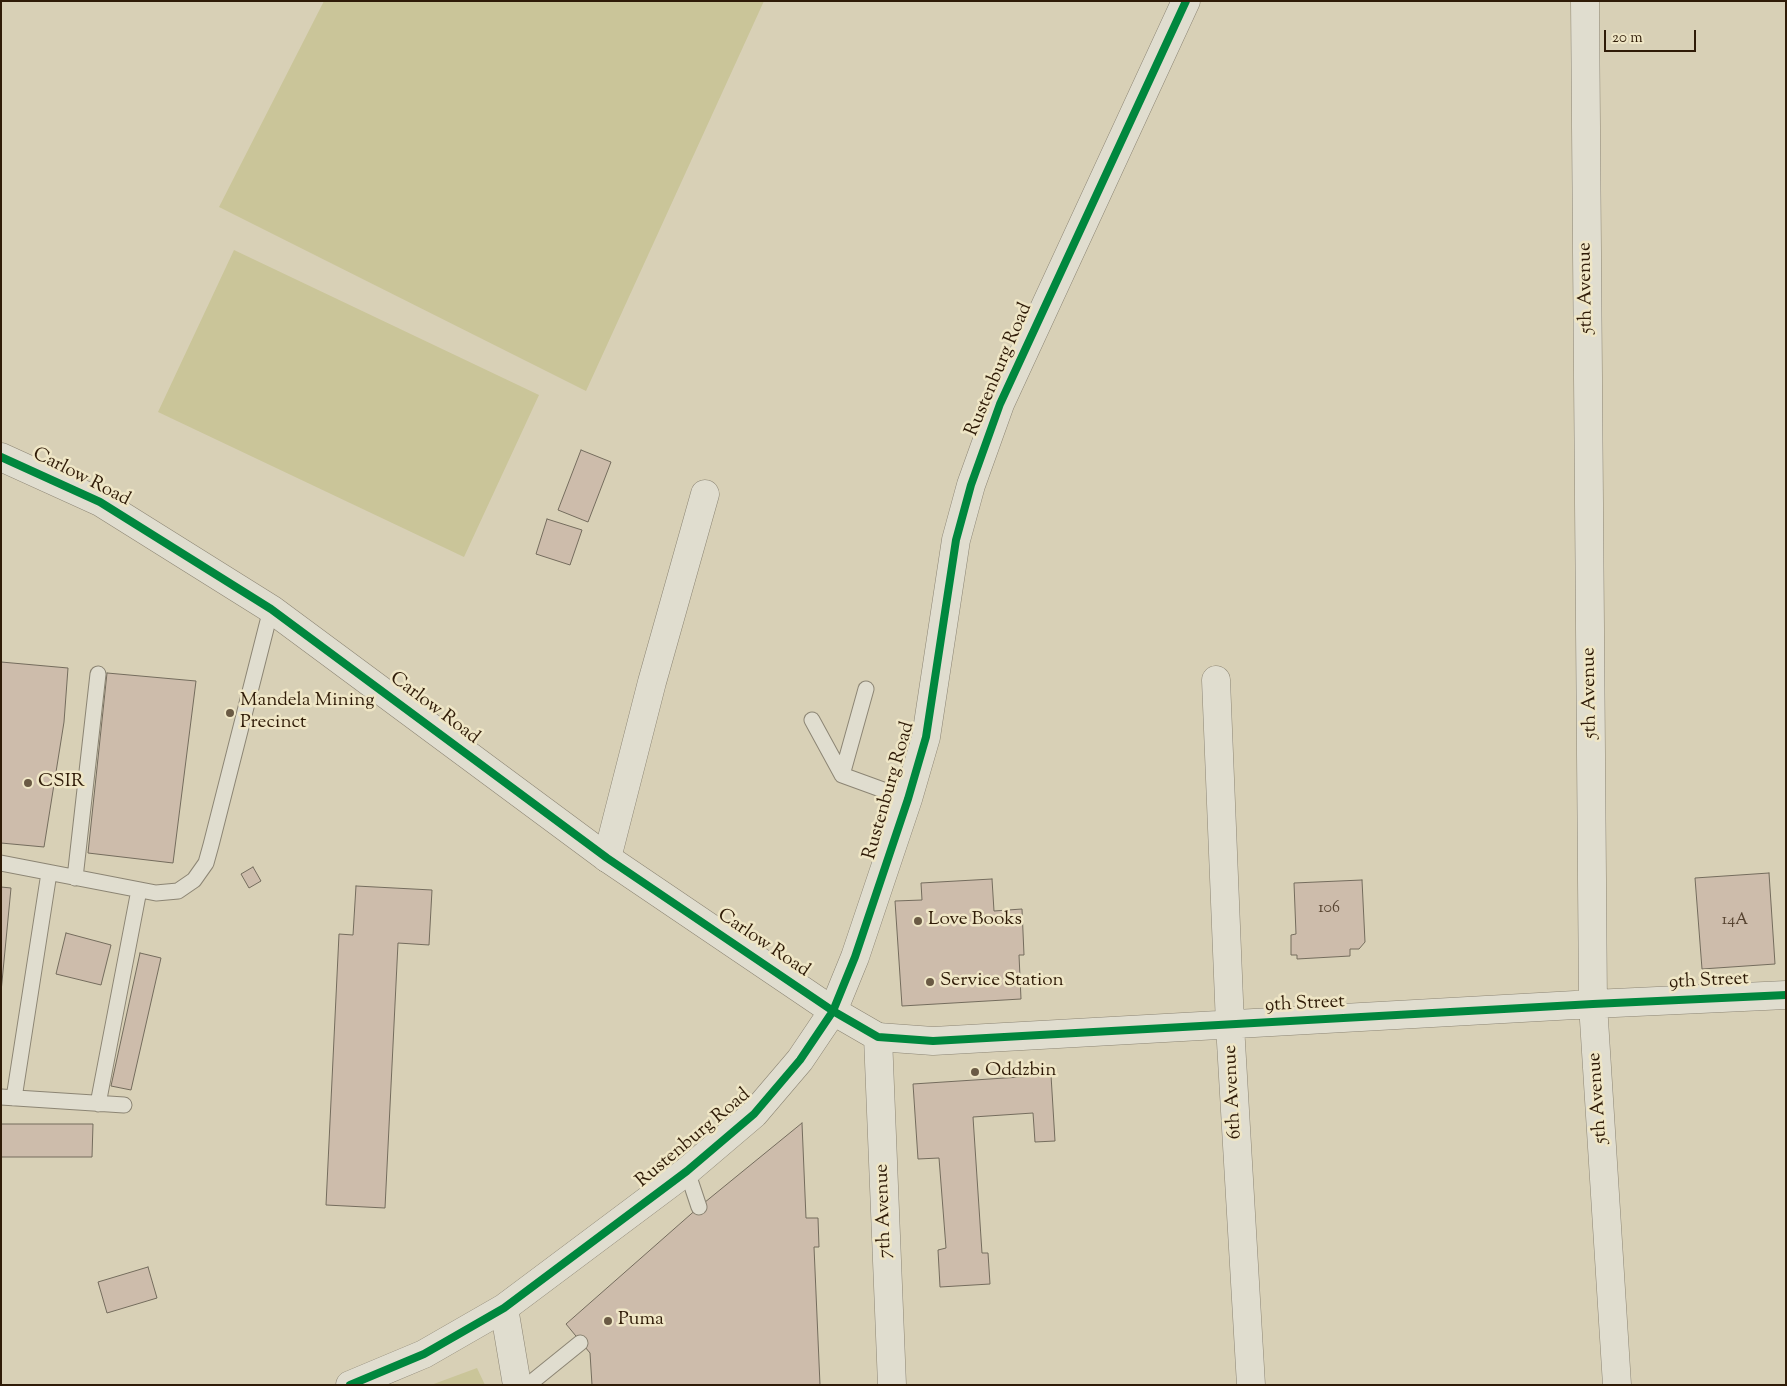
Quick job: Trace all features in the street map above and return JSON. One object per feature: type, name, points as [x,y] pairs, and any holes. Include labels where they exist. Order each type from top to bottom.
[{"type":"street","name":"Rustenburg Road","points":[[350,1385],[424,1354],[504,1308],[687,1171],[754,1114],[800,1060],[833,1011],[855,957],[908,798],[926,737],[956,540],[971,485],[1000,404],[1186,1]]},
{"type":"street","name":"5th Avenue","points":[[1584,1],[1593,1004],[1617,1385]]},
{"type":"street","name":"Carlow Road","points":[[1,457],[100,502],[271,609],[607,858],[833,1011]]},
{"type":"street","points":[[607,858],[652,682],[705,494]]},
{"type":"street","name":"6th Avenue","points":[[1216,680],[1230,1025],[1250,1385]]},
{"type":"street","name":"9th Street","points":[[833,1011],[878,1037],[933,1041],[1786,995]]},
{"type":"street","name":"7th Avenue","points":[[878,1037],[892,1385]]},
{"type":"street","points":[[504,1308],[517,1385]]},
{"type":"lane","points":[[1,864],[156,893],[178,891],[194,880],[206,863],[271,609]]},
{"type":"lane","points":[[75,878],[98,674]]},
{"type":"lane","points":[[842,776],[866,689]]},
{"type":"lane","points":[[812,720],[842,776],[908,798]]},
{"type":"lane","points":[[49,873],[8,1097],[124,1105]]},
{"type":"lane","points":[[98,1104],[139,890]]},
{"type":"lane","points":[[687,1171],[699,1207]]},
{"type":"lane","points":[[528,1385],[580,1343]]},
{"type":"shaded area","points":[[324,1],[764,1],[586,391],[219,207]]},
{"type":"shaded area","points":[[234,250],[539,395],[464,557],[158,412]]},
{"type":"shaded area","points":[[477,1368],[485,1385],[431,1385]]},
{"type":"building","points":[[581,450],[611,462],[588,522],[558,510]]},
{"type":"building","points":[[547,519],[582,530],[570,565],[536,554]]},
{"type":"building","name":"CSIR","points":[[1,662],[68,668],[64,722],[44,847],[1,843]]},
{"type":"building","points":[[107,673],[196,681],[173,863],[88,853]]},
{"type":"building","points":[[253,867],[261,881],[249,888],[241,874]]},
{"type":"building","points":[[1769,873],[1775,964],[1702,969],[1695,878]]},
{"type":"building","points":[[992,879],[994,911],[1022,909],[1024,955],[1019,955],[1021,999],[902,1006],[895,901],[922,900],[921,883]]},
{"type":"building","points":[[1362,880],[1365,942],[1359,949],[1350,949],[1350,956],[1297,959],[1297,955],[1291,955],[1291,935],[1296,934],[1294,883]]},
{"type":"building","points":[[356,886],[432,890],[429,945],[398,943],[385,1208],[326,1205],[339,934],[353,935]]},
{"type":"building","points":[[1,887],[11,888],[1,992]]},
{"type":"building","points":[[66,933],[111,945],[101,985],[56,974]]},
{"type":"building","points":[[140,953],[161,958],[131,1090],[111,1086]]},
{"type":"building","points":[[1051,1075],[1055,1141],[1035,1142],[1033,1113],[973,1117],[982,1253],[988,1253],[990,1284],[940,1287],[938,1250],[946,1248],[939,1158],[918,1159],[913,1084]]},
{"type":"building","points":[[802,1123],[806,1218],[818,1218],[819,1247],[814,1247],[820,1385],[592,1385],[590,1353],[566,1324],[699,1207]]},
{"type":"building","points":[[1,1124],[93,1124],[92,1157],[1,1157]]},
{"type":"building","points":[[148,1267],[157,1298],[107,1313],[98,1282]]},
{"type":"cycle path","points":[[350,1385],[424,1354],[504,1308],[687,1171],[754,1114],[800,1060],[833,1011],[855,957],[908,799],[926,737],[956,540],[971,485],[1000,404],[1186,1]]},
{"type":"cycle path","points":[[1,457],[100,502],[271,609],[607,858],[833,1011],[878,1037],[933,1041],[1786,995]]},
{"type":"place","name":"Mandela Mining Precinct","points":[[230,713]]},
{"type":"place","name":"CSIR","points":[[28,783]]},
{"type":"place","name":"Love Books","points":[[918,921]]},
{"type":"place","name":"Service Station","points":[[930,982]]},
{"type":"place","name":"Oddzbin","points":[[975,1072]]},
{"type":"place","name":"Puma","points":[[608,1321]]}]
